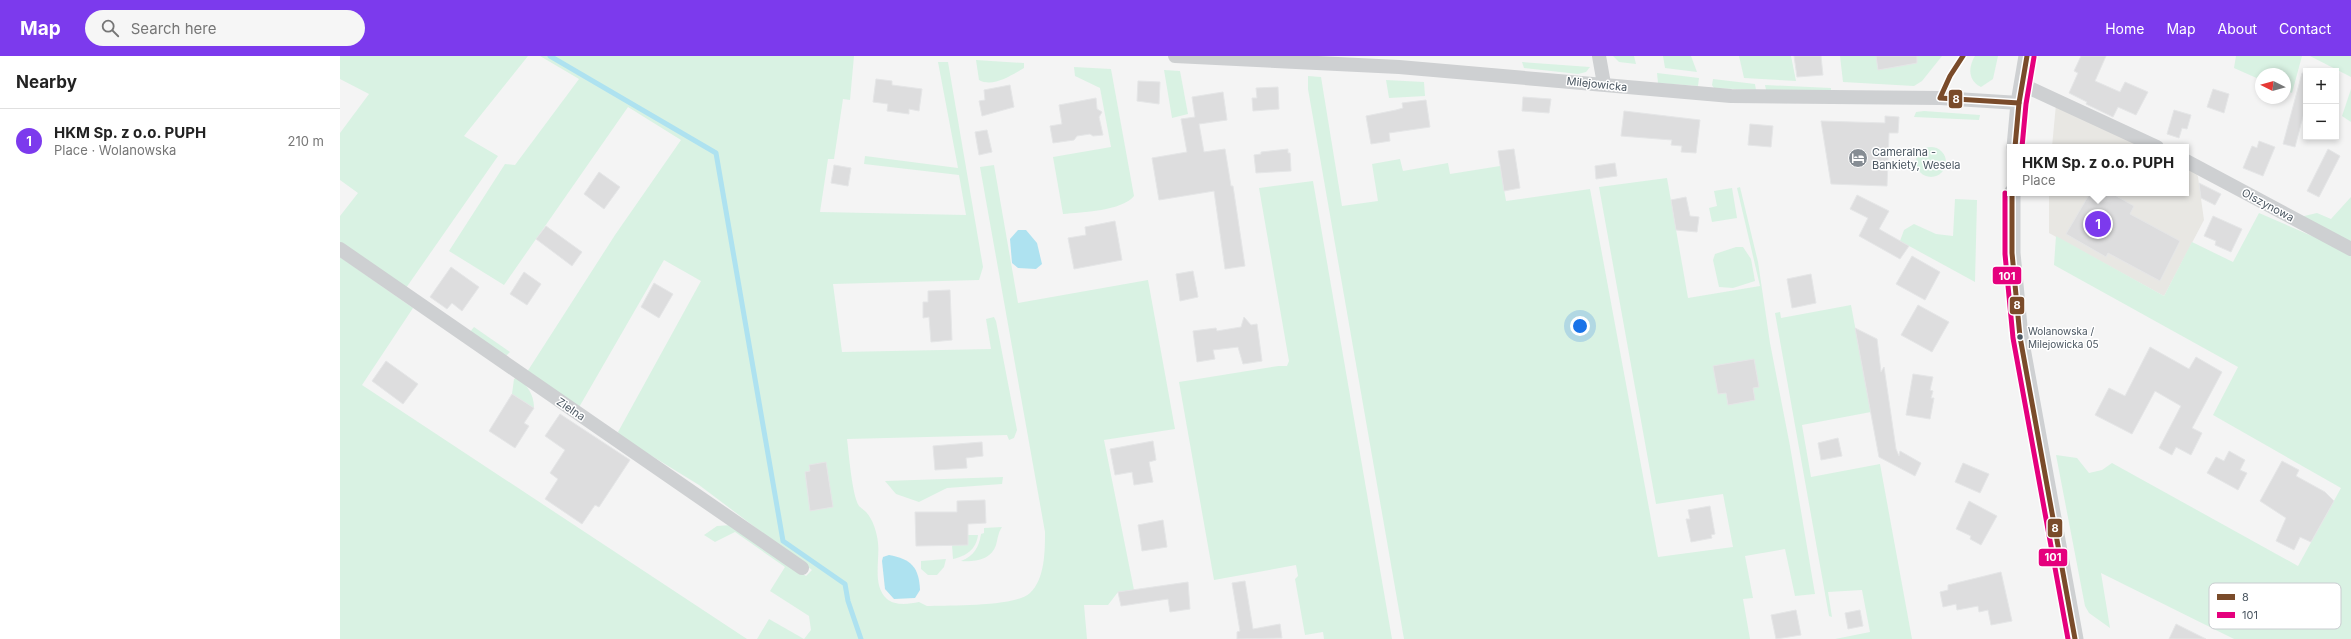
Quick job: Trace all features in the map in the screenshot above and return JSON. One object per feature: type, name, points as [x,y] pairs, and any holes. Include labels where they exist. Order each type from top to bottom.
[{"type":"street","name":"Milejowicka","points":[[1175,56],[1362,60],[1751,98],[1940,98],[2019,103]]},
{"type":"street","points":[[1599,56],[1604,84]]},
{"type":"street","points":[[2015,144],[2021,84],[2027,56]]},
{"type":"street","points":[[2021,84],[2151,144]]},
{"type":"street","name":"Olszynowa","points":[[2189,163],[2351,249]]},
{"type":"street","points":[[2012,196],[2012,252],[2020,336],[2075,639]]},
{"type":"street","name":"Zielna","points":[[340,249],[802,568]]},
{"type":"shaded area","points":[[2056,104],[2138,144],[2052,144]]},
{"type":"shaded area","points":[[2189,168],[2196,172],[2198,177],[2204,220],[2164,296],[2049,233],[2049,196],[2189,196]]},
{"type":"green space","points":[[340,56],[528,56],[464,136],[498,156],[406,288],[340,244],[340,216],[358,193],[340,180],[340,133],[369,94],[340,79]]},
{"type":"green space","points":[[540,56],[854,56],[850,100],[843,99],[834,159],[828,159],[820,212],[966,215],[959,175],[864,164],[865,156],[958,168],[938,62],[948,62],[983,267],[979,280],[833,284],[842,352],[991,349],[986,319],[994,317],[1017,430],[1014,438],[1009,440],[1007,435],[847,439],[854,493],[859,506],[871,518],[877,535],[878,580],[882,594],[894,603],[902,604],[919,602],[927,606],[965,605],[1011,601],[1022,598],[1030,593],[1039,580],[1045,548],[1045,532],[980,167],[994,165],[1018,303],[1148,280],[1175,429],[1104,440],[1134,590],[1118,592],[1108,605],[1084,605],[1087,639],[804,639],[811,630],[809,616],[770,591],[785,567],[735,532],[715,542],[704,535],[717,526],[731,525],[806,576],[812,570],[699,485],[621,437],[618,432],[701,281],[664,260],[578,409],[527,372],[615,235],[681,140],[628,107],[504,285],[449,251],[505,164],[515,165],[579,79]]},
{"type":"green space","points":[[1613,56],[1634,56],[1636,64],[1619,62]]},
{"type":"green space","points":[[1663,56],[1691,56],[1697,72],[1665,68]]},
{"type":"green space","points":[[1739,56],[1791,56],[1796,81],[1744,78]]},
{"type":"green space","points":[[1840,56],[1942,56],[1922,81],[1914,86],[1843,82]]},
{"type":"green space","points":[[1975,56],[1998,56],[1993,79],[1981,87],[1974,81],[1970,73],[1971,65]]},
{"type":"green space","points":[[2236,56],[2302,56],[2292,93],[2291,68],[2255,68],[2255,77],[2234,68]]},
{"type":"green space","points":[[2310,56],[2351,56],[2351,77],[2339,71],[2339,68],[2333,68]]},
{"type":"green space","points":[[976,60],[1024,63],[1024,68],[1002,80],[996,82],[984,82],[979,80]]},
{"type":"green space","points":[[1522,62],[1590,67],[1586,72],[1578,74],[1524,68]]},
{"type":"green space","points":[[1074,67],[1111,69],[1134,196],[1121,205],[1111,208],[1063,214],[1053,157],[1111,147],[1100,88],[1075,76]]},
{"type":"green space","points":[[1164,70],[1180,71],[1188,114],[1172,118]]},
{"type":"green space","points":[[1657,73],[1699,78],[1698,86],[1658,83]]},
{"type":"green space","points":[[1308,76],[1321,77],[1342,206],[1378,201],[1372,164],[1400,159],[1403,171],[1448,163],[1450,174],[1500,166],[1506,201],[1590,189],[1658,557],[1733,547],[1723,494],[1656,504],[1599,187],[1667,178],[1688,298],[1760,286],[1737,188],[1740,187],[1758,262],[1770,343],[1790,446],[1815,594],[1795,596],[1785,549],[1745,556],[1753,598],[1743,599],[1750,639],[1404,639],[1308,89]]},
{"type":"green space","points":[[1713,79],[1755,84],[1756,90],[1714,88],[1712,85]]},
{"type":"green space","points":[[1386,80],[1424,82],[1425,96],[1389,98]]},
{"type":"green space","points":[[1765,85],[1831,88],[1831,91],[1766,90]]},
{"type":"green space","points":[[2351,89],[2351,122],[2342,116]]},
{"type":"green space","points":[[1924,111],[1980,115],[1979,120],[1914,117],[1916,112]]},
{"type":"green space","points":[[1931,147],[1941,152],[1946,162],[1941,172],[1931,177],[1921,172],[1916,162],[1921,152]]},
{"type":"green space","points":[[1313,181],[1392,639],[1324,639],[1323,632],[1305,635],[1295,579],[1298,576],[1296,565],[1214,580],[1179,382],[1278,366],[1287,366],[1289,361],[1259,188]]},
{"type":"green space","points":[[1732,188],[1737,218],[1712,222],[1709,208],[1717,206],[1714,191]]},
{"type":"green space","points":[[2351,197],[2351,243],[2300,217],[2317,213],[2331,219]]},
{"type":"green space","points":[[1955,199],[1977,200],[1975,282],[1900,241],[1904,230],[1914,224],[1936,234],[1953,236]]},
{"type":"green space","points":[[2259,213],[2351,253],[2351,639],[2234,639],[2214,629],[2341,629],[2341,583],[2209,583],[2209,627],[2101,573],[2110,628],[2089,613],[2085,606],[2056,455],[2077,458],[2089,473],[2102,470],[2112,463],[2298,566],[2341,488],[2213,415],[2238,367],[2054,265],[2056,236],[2164,296],[2192,242],[2233,262]]},
{"type":"green space","points":[[1736,247],[1743,247],[1751,259],[1755,281],[1733,288],[1719,287],[1713,260],[1715,254]]},
{"type":"green space","points":[[340,257],[413,308],[362,385],[747,639],[340,639]]},
{"type":"green space","points":[[1851,305],[1871,412],[1802,425],[1811,477],[1880,464],[1912,639],[1835,639],[1870,632],[1862,590],[1828,592],[1832,617],[1829,616],[1775,313],[1780,312],[1781,318]]},
{"type":"green space","points":[[474,327],[510,352],[506,356],[470,332]]},
{"type":"green space","points":[[518,376],[527,387],[533,398],[534,408],[512,394],[514,379]]},
{"type":"green space","points":[[1003,477],[1002,484],[947,488],[919,502],[896,494],[885,481]]},
{"type":"green space","points":[[1002,527],[994,550],[990,554],[982,559],[961,561],[973,554],[979,543],[981,534],[984,533],[984,528]]},
{"type":"green space","points":[[968,535],[978,535],[975,545],[970,552],[953,559],[952,545],[968,545]]},
{"type":"green space","points":[[946,559],[944,567],[937,575],[928,575],[921,569],[921,561]]},
{"type":"green space","points":[[769,619],[804,639],[757,639]]},
{"type":"water","points":[[1018,230],[1026,230],[1037,243],[1042,264],[1036,269],[1018,268],[1012,263],[1010,239]]},
{"type":"water","points":[[889,555],[903,559],[912,565],[916,570],[920,590],[915,598],[894,599],[885,589],[882,561],[883,557]]},
{"type":"building","points":[[1794,56],[1821,56],[1823,75],[1797,77]]},
{"type":"building","points":[[1876,56],[1917,56],[1917,63],[1878,70]]},
{"type":"building","points":[[2081,56],[2106,56],[2095,81],[2120,92],[2125,82],[2148,92],[2136,115],[2118,107],[2113,117],[2086,104],[2087,102],[2069,93],[2078,73],[2074,71]]},
{"type":"building","points":[[2303,73],[2303,116],[2295,147],[2283,144]]},
{"type":"building","points":[[876,79],[892,81],[892,85],[922,89],[919,111],[909,109],[909,114],[887,111],[888,104],[873,102]]},
{"type":"building","points":[[1138,81],[1160,82],[1159,104],[1137,101]]},
{"type":"building","points":[[1010,85],[1014,107],[982,116],[979,101],[985,100],[984,90]]},
{"type":"building","points":[[1278,87],[1279,109],[1253,111],[1252,98],[1257,98],[1256,88]]},
{"type":"building","points":[[2213,89],[2229,94],[2224,113],[2207,107]]},
{"type":"building","points":[[1223,92],[1227,120],[1199,124],[1204,152],[1225,149],[1231,186],[1233,186],[1245,266],[1225,269],[1214,191],[1159,200],[1152,158],[1187,152],[1181,119],[1195,117],[1192,97]]},
{"type":"building","points":[[1523,97],[1551,99],[1549,113],[1522,111]]},
{"type":"building","points":[[1096,98],[1097,109],[1102,112],[1099,117],[1103,135],[1093,136],[1090,134],[1077,136],[1074,140],[1053,143],[1050,126],[1062,124],[1059,105]]},
{"type":"building","points":[[1426,100],[1430,127],[1389,133],[1390,141],[1371,144],[1366,116],[1403,108],[1402,103]]},
{"type":"building","points":[[2174,110],[2191,115],[2187,129],[2182,128],[2179,138],[2167,134]]},
{"type":"building","points":[[1624,111],[1700,120],[1696,153],[1681,152],[1682,146],[1671,145],[1672,140],[1621,136]]},
{"type":"building","points":[[1885,116],[1899,117],[1898,133],[1889,133],[1887,186],[1831,184],[1821,121],[1885,123]]},
{"type":"building","points":[[1750,124],[1773,126],[1771,147],[1748,145]]},
{"type":"building","points":[[987,130],[992,152],[979,155],[975,132]]},
{"type":"building","points":[[2259,141],[2275,147],[2263,176],[2243,168],[2252,146],[2257,148]]},
{"type":"building","points":[[1288,149],[1288,153],[1290,153],[1291,171],[1256,173],[1254,155],[1261,154],[1261,152]]},
{"type":"building","points":[[1514,149],[1520,188],[1504,191],[1498,151]]},
{"type":"building","points":[[2328,149],[2340,156],[2319,197],[2307,191]]},
{"type":"building","points":[[1615,163],[1617,176],[1596,179],[1595,166]]},
{"type":"building","points":[[834,165],[851,168],[848,186],[831,183]]},
{"type":"building","points":[[599,172],[620,187],[604,209],[584,194]]},
{"type":"building","points":[[2199,183],[2221,194],[2215,205],[2201,198]]},
{"type":"building","points":[[1857,195],[1889,211],[1879,229],[1909,246],[1900,259],[1859,236],[1868,218],[1850,209]]},
{"type":"building","points":[[2088,196],[2116,196],[2134,206],[2130,214],[2180,241],[2160,281],[2108,253],[2106,257],[2066,234]]},
{"type":"building","points":[[1686,197],[1690,216],[1699,217],[1697,232],[1676,230],[1671,200]]},
{"type":"building","points":[[2213,216],[2242,229],[2231,252],[2215,245],[2216,241],[2204,236]]},
{"type":"building","points":[[1115,221],[1122,260],[1074,269],[1068,238],[1086,235],[1085,227]]},
{"type":"building","points":[[546,226],[582,252],[572,266],[536,239]]},
{"type":"building","points":[[1912,256],[1940,272],[1925,300],[1896,284]]},
{"type":"building","points":[[451,267],[479,287],[462,311],[452,303],[447,309],[430,297]]},
{"type":"building","points":[[1193,271],[1198,297],[1180,301],[1176,274]]},
{"type":"building","points":[[524,272],[541,284],[527,305],[510,294]]},
{"type":"building","points":[[1811,274],[1816,303],[1792,308],[1787,279]]},
{"type":"building","points":[[654,283],[673,294],[659,318],[641,307]]},
{"type":"building","points":[[950,290],[952,340],[931,342],[929,317],[923,318],[923,302],[928,302],[928,291]]},
{"type":"building","points":[[1918,305],[1949,322],[1932,352],[1901,335]]},
{"type":"building","points":[[1244,317],[1251,325],[1257,324],[1262,361],[1243,364],[1238,347],[1213,350],[1215,359],[1197,362],[1193,331],[1216,328],[1217,331],[1241,327]]},
{"type":"building","points":[[1855,328],[1877,339],[1881,372],[1884,367],[1896,449],[1899,456],[1900,451],[1921,463],[1915,476],[1879,457]]},
{"type":"building","points":[[2150,347],[2189,369],[2196,357],[2222,372],[2192,428],[2202,433],[2191,455],[2176,447],[2172,455],[2159,448],[2181,406],[2155,391],[2132,434],[2095,415],[2109,388],[2125,396]]},
{"type":"building","points":[[1754,359],[1759,387],[1753,388],[1755,400],[1728,405],[1726,393],[1718,394],[1713,366]]},
{"type":"building","points":[[386,361],[418,384],[403,404],[372,381]]},
{"type":"building","points":[[1913,374],[1933,377],[1930,390],[1933,391],[1931,398],[1934,398],[1930,419],[1906,415]]},
{"type":"building","points":[[512,394],[534,408],[524,423],[529,426],[515,448],[489,431]]},
{"type":"building","points":[[560,414],[630,460],[599,507],[595,505],[582,524],[545,499],[558,479],[550,473],[565,450],[545,436]]},
{"type":"building","points":[[1838,438],[1842,456],[1821,460],[1818,443]]},
{"type":"building","points":[[1153,441],[1156,460],[1149,462],[1153,482],[1134,485],[1132,472],[1115,475],[1110,449]]},
{"type":"building","points":[[982,442],[983,456],[966,458],[967,468],[935,470],[933,446]]},
{"type":"building","points":[[2229,451],[2245,460],[2240,470],[2247,473],[2238,490],[2207,473],[2216,457],[2224,461]]},
{"type":"building","points":[[2282,461],[2299,470],[2296,476],[2325,492],[2334,501],[2311,542],[2300,537],[2294,550],[2276,541],[2286,518],[2260,501]]},
{"type":"building","points":[[826,462],[833,507],[810,511],[805,472],[810,471],[809,465]]},
{"type":"building","points":[[1963,463],[1989,474],[1980,493],[1955,482]]},
{"type":"building","points":[[985,500],[986,523],[968,524],[968,545],[916,546],[915,512],[957,512],[957,501]]},
{"type":"building","points":[[1969,501],[1997,516],[1981,545],[1970,539],[1971,536],[1956,529]]},
{"type":"building","points":[[1710,506],[1715,534],[1711,535],[1712,538],[1691,542],[1686,519],[1690,519],[1688,510]]},
{"type":"building","points":[[1163,520],[1167,547],[1142,551],[1138,525]]},
{"type":"building","points":[[2001,572],[2012,621],[1991,625],[1988,610],[1979,612],[1978,606],[1957,610],[1956,604],[1943,607],[1940,592],[1948,590],[1948,585]]},
{"type":"building","points":[[1245,581],[1253,629],[1280,624],[1282,638],[1237,639],[1237,632],[1240,631],[1232,583]]},
{"type":"building","points":[[1188,582],[1190,609],[1170,612],[1168,599],[1121,606],[1118,592]]},
{"type":"building","points":[[1796,610],[1801,635],[1776,639],[1771,615]]},
{"type":"building","points":[[1860,610],[1863,626],[1848,629],[1845,613]]},
{"type":"building","points":[[2176,624],[2206,639],[2169,639]]},
{"type":"waterway","points":[[550,56],[716,153],[783,541],[845,584],[848,601],[861,639]]},
{"type":"transit line","name":"8","points":[[1963,56],[1950,76],[1940,98],[2019,103]]},
{"type":"transit line","name":"8","points":[[2015,144],[2019,103],[2027,56]]},
{"type":"transit line","name":"101","points":[[2022,144],[2026,104],[2034,57]]},
{"type":"transit line","name":"101","points":[[2005,193],[2005,254],[2013,338],[2068,639]]},
{"type":"transit line","name":"8","points":[[2012,196],[2012,253],[2020,337],[2075,639]]},
{"type":"place","name":"Cameralna - Bankiety, Wesela","points":[[1858,158]]},
{"type":"place","name":"HKM Sp. z o.o. PUPH","points":[[2098,224]]},
{"type":"place","name":"Wolanowska / Milejowicka 05","points":[[2020,337]]}]
